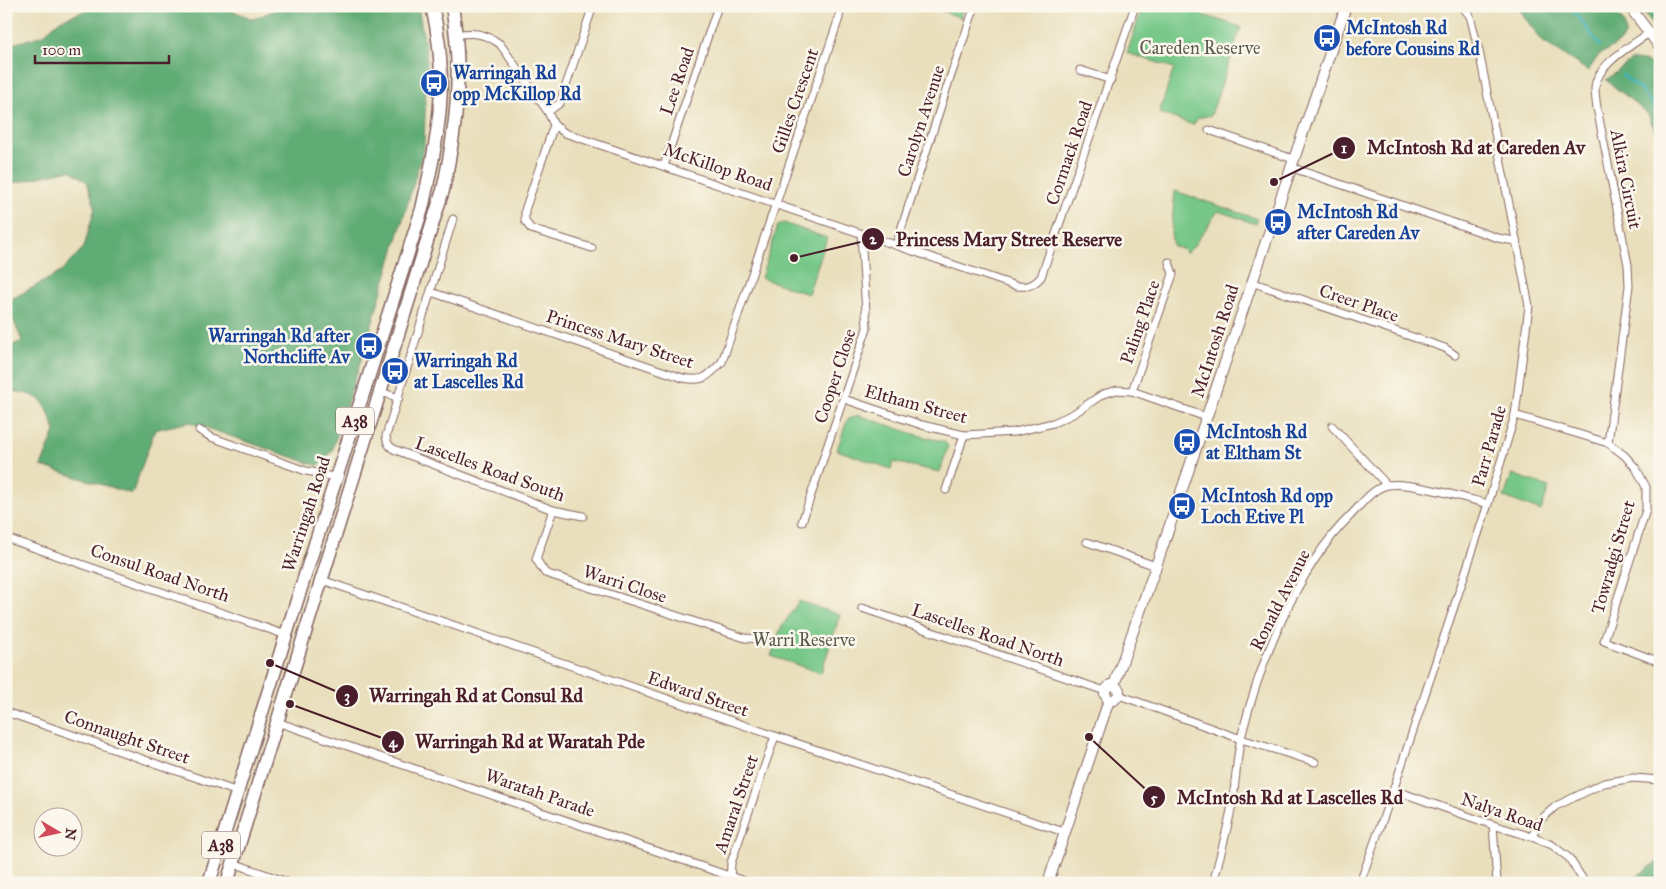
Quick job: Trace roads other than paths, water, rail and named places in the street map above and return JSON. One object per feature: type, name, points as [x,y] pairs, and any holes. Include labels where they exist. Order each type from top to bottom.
[{"type":"highway","name":"Warringah Road","points":[[209,883],[422,209],[436,146],[441,105],[442,71],[439,38],[432,6]]},
{"type":"highway","name":"Warringah Road","points":[[227,883],[431,232],[446,175],[453,145],[458,97],[458,62],[452,6]]},
{"type":"highway","points":[[439,38],[456,35]]},
{"type":"highway","name":"Consul Road North","points":[[286,635],[303,640]]},
{"type":"highway","name":"Waratah Parade","points":[[261,718],[277,722]]},
{"type":"street","points":[[548,112],[560,103],[593,6]]},
{"type":"street","name":"Lee Road","points":[[664,166],[718,6]]},
{"type":"street","name":"Gilles Crescent","points":[[775,205],[839,18],[840,9],[838,6]]},
{"type":"street","name":"Carolyn Avenue","points":[[896,245],[948,84],[976,6]]},
{"type":"street","name":"Cormack Road","points":[[1028,287],[1036,283],[1041,277],[1111,80],[1135,6]]},
{"type":"street","name":"McIntosh Road","points":[[1048,883],[1346,6]]},
{"type":"street","name":"Parr Parade","points":[[1360,883],[1394,790],[1488,504],[1515,415],[1529,306],[1479,51],[1470,16],[1462,6]]},
{"type":"street","points":[[1628,6],[1660,47]]},
{"type":"street","points":[[456,35],[479,33],[489,36],[500,44],[548,112],[554,125],[525,210],[525,221],[531,229],[592,248]]},
{"type":"street","name":"Alkira Circuit","points":[[1608,444],[1629,286],[1628,265],[1597,108],[1595,88],[1598,76],[1607,64],[1649,33]]},
{"type":"street","points":[[1080,70],[1111,80]]},
{"type":"street","name":"McKillop Road","points":[[554,125],[565,133],[775,205],[1016,286],[1028,287]]},
{"type":"street","points":[[1209,130],[1292,163],[1498,238],[1515,241]]},
{"type":"street","name":"Princess Mary Street","points":[[431,292],[683,378],[697,380],[709,375],[722,362],[775,205]]},
{"type":"street","points":[[380,392],[399,398],[453,219]]},
{"type":"street","name":"Cooper Close","points":[[802,522],[867,328],[861,234]]},
{"type":"street","name":"Paling Place","points":[[1132,391],[1173,274],[1169,262]]},
{"type":"street","name":"Creer Place","points":[[1252,282],[1445,348],[1455,355]]},
{"type":"street","name":"Eltham Street","points":[[844,399],[922,425],[964,435],[1004,434],[1027,430],[1063,419],[1096,397],[1117,390],[1132,391],[1206,417]]},
{"type":"street","name":"Lascelles Road South","points":[[399,398],[386,436],[389,446],[400,452],[553,510],[583,516]]},
{"type":"street","name":"Towradgi Street","points":[[1515,415],[1608,444],[1624,454],[1636,468],[1646,487],[1646,510],[1604,641],[1660,662]]},
{"type":"street","points":[[1332,426],[1387,485],[1404,485],[1488,504]]},
{"type":"street","points":[[199,430],[211,437],[306,471],[318,472],[336,478]]},
{"type":"street","points":[[946,490],[964,435]]},
{"type":"street","name":"Ronald Avenue","points":[[1213,883],[1232,807],[1241,740],[1260,674],[1276,631],[1303,580],[1333,533],[1374,491],[1387,485]]},
{"type":"street","name":"Warri Close","points":[[553,510],[536,559],[544,573],[745,638],[763,639]]},
{"type":"street","name":"Consul Road North","points":[[6,538],[286,635]]},
{"type":"street","points":[[1087,542],[1156,566]]},
{"type":"street","name":"Edward Street","points":[[322,580],[775,736],[1064,832]]},
{"type":"street","name":"Lascelles Road North","points":[[862,608],[1112,693],[1241,740],[1314,762]]},
{"type":"street","name":"Connaught Street","points":[[6,712],[238,792]]},
{"type":"street","name":"Waratah Parade","points":[[277,722],[730,880],[750,883]]},
{"type":"street","name":"Amaral Street","points":[[730,880],[732,863],[775,736]]},
{"type":"street","points":[[1532,837],[1539,821],[1556,806],[1604,783],[1633,778],[1660,780]]},
{"type":"street","name":"Nalya Road","points":[[1394,790],[1552,845],[1569,858],[1585,883]]},
{"type":"street","points":[[1493,825],[1497,883]]},
{"type":"street","points":[[233,863],[290,883]]},
{"type":"waterway","points":[[1570,6],[1600,46]]},
{"type":"waterway","points":[[1622,75],[1641,90],[1660,113]]},
{"type":"place","name":"McIntosh Rd before Cousins Rd","points":[[1327,38]]},
{"type":"place","name":"Warringah Rd opp McKillop Rd","points":[[434,83]]},
{"type":"place","name":"McIntosh Rd at Careden Av","points":[[1274,182]]},
{"type":"place","name":"McIntosh Rd after Careden Av","points":[[1278,222]]},
{"type":"place","name":"Princess Mary Street Reserve","points":[[794,258]]},
{"type":"place","name":"Warringah Rd after Northcliffe Av","points":[[369,346]]},
{"type":"place","name":"Warringah Rd at Lascelles Rd","points":[[395,371]]},
{"type":"place","name":"McIntosh Rd at Eltham St","points":[[1187,442]]},
{"type":"place","name":"McIntosh Rd opp Loch Etive Pl","points":[[1182,506]]},
{"type":"place","name":"Warringah Rd at Consul Rd","points":[[270,663]]},
{"type":"place","name":"Warringah Rd at Waratah Pde","points":[[290,704]]},
{"type":"place","name":"McIntosh Rd at Lascelles Rd","points":[[1089,737]]},
{"type":"park label","name":"Careden Reserve","points":[[1200,48]]},
{"type":"park label","name":"Warri Reserve","points":[[804,640]]}]
